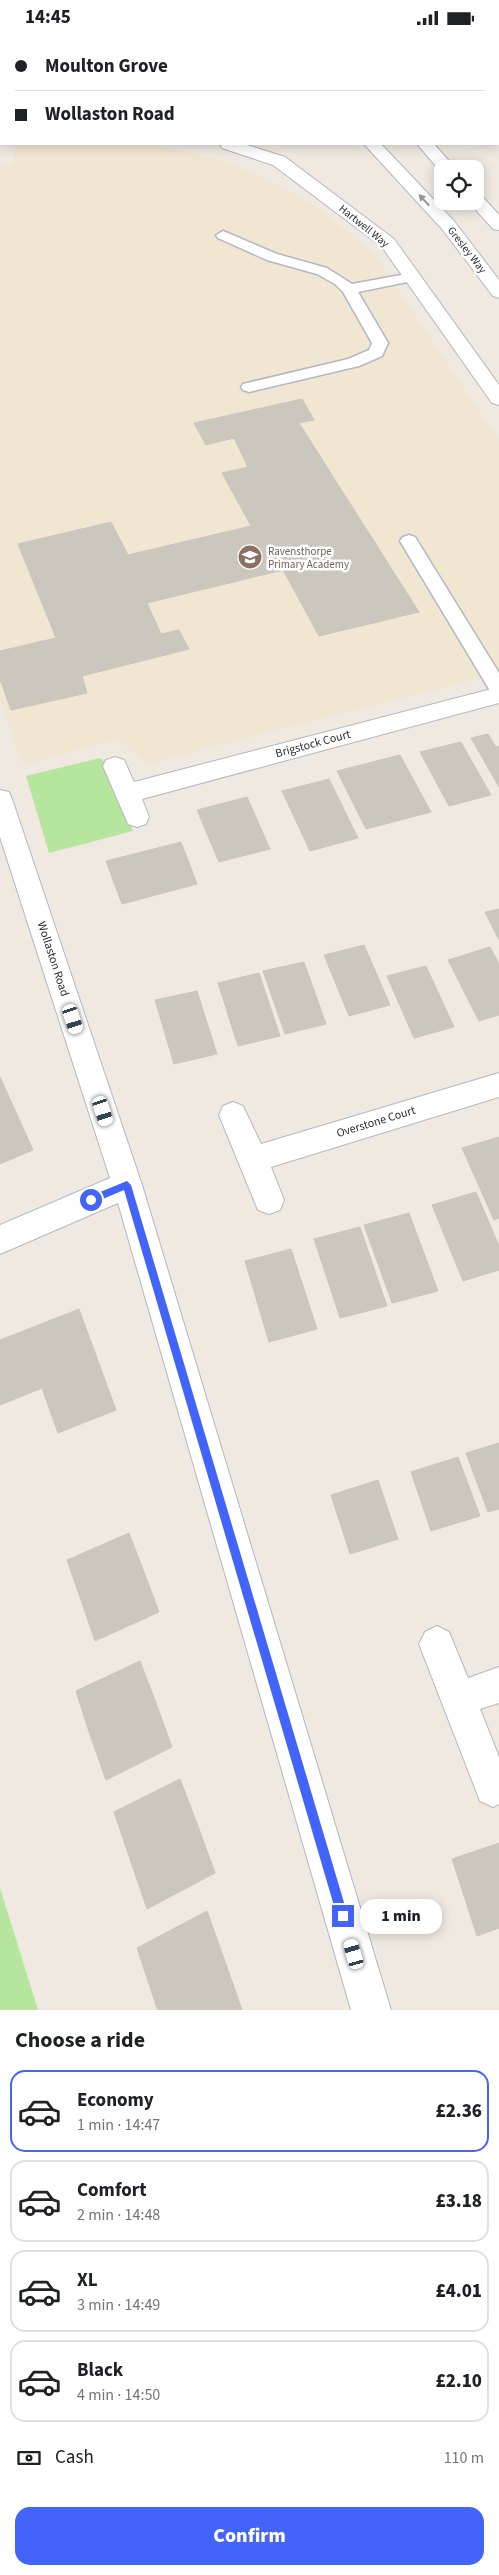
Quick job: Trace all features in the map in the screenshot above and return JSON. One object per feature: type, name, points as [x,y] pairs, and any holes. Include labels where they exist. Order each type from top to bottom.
[{"type":"street","name":"Hartwell Way","points":[[231,145],[279,161],[388,243],[499,399]]},
{"type":"street","name":"Gresley Way","points":[[373,145],[448,225],[499,291]]},
{"type":"street","points":[[426,145],[440,160]]},
{"type":"street","points":[[484,209],[499,225]]},
{"type":"street","name":"Brigstock Court","points":[[126,793],[499,695]]},
{"type":"street","points":[[115,766],[137,817]]},
{"type":"street","name":"Wollaston Road","points":[[0,799],[127,1185],[371,2010]]},
{"type":"street","name":"Overstone Court","points":[[253,1159],[499,1085]]},
{"type":"street","points":[[233,1115],[269,1200]]},
{"type":"street","points":[[0,1239],[127,1185]]},
{"type":"street","points":[[437,1644],[493,1788]]},
{"type":"street","points":[[458,1699],[499,1685]]},
{"type":"lane","points":[[223,235],[283,261],[323,269],[337,277],[349,289],[380,343],[376,353],[353,363],[249,387]]},
{"type":"lane","points":[[349,289],[412,277]]},
{"type":"lane","points":[[409,541],[499,689]]},
{"type":"shaded area","name":"Ravensthorpe Primary Academy","points":[[15,145],[160,145],[231,164],[272,182],[316,206],[374,254],[499,441],[499,673],[146,764],[119,739],[23,765],[0,700],[0,165],[14,165]]},
{"type":"green space","points":[[100,758],[109,766],[133,831],[49,853],[26,776]]},
{"type":"green space","points":[[0,1888],[38,2010],[0,2010]]},
{"type":"building","points":[[302,399],[314,420],[299,423],[419,612],[319,636],[283,570],[147,603],[161,634],[179,630],[189,649],[82,676],[87,693],[11,710],[0,679],[0,651],[56,638],[18,544],[111,522],[128,555],[251,526],[222,473],[248,467],[234,438],[206,445],[194,423]]},
{"type":"building","points":[[488,734],[496,747],[499,746],[499,787],[471,738]]},
{"type":"building","points":[[461,742],[491,795],[449,806],[420,752]]},
{"type":"building","points":[[400,755],[431,812],[366,829],[337,771]]},
{"type":"building","points":[[329,779],[358,838],[310,851],[282,791]]},
{"type":"building","points":[[247,797],[270,849],[219,862],[197,810]]},
{"type":"building","points":[[181,842],[197,884],[122,904],[106,861]]},
{"type":"building","points":[[499,909],[499,940],[485,912]]},
{"type":"building","points":[[364,945],[390,1005],[349,1016],[324,955]]},
{"type":"building","points":[[490,947],[499,964],[499,1015],[479,1021],[448,960]]},
{"type":"building","points":[[304,962],[326,1024],[285,1034],[263,971]]},
{"type":"building","points":[[426,966],[454,1027],[414,1038],[387,976]]},
{"type":"building","points":[[259,973],[280,1036],[238,1046],[218,983]]},
{"type":"building","points":[[197,991],[217,1054],[174,1064],[155,1000]]},
{"type":"building","points":[[0,1077],[33,1150],[0,1164]]},
{"type":"building","points":[[499,1137],[499,1218],[494,1220],[462,1148]]},
{"type":"building","points":[[476,1192],[499,1246],[499,1270],[463,1281],[432,1205]]},
{"type":"building","points":[[409,1213],[438,1291],[392,1303],[364,1225]]},
{"type":"building","points":[[360,1227],[387,1306],[340,1318],[314,1239]]},
{"type":"building","points":[[291,1249],[317,1329],[269,1342],[245,1261]]},
{"type":"building","points":[[79,1309],[116,1410],[58,1433],[42,1388],[0,1405],[0,1340]]},
{"type":"building","points":[[499,1443],[499,1509],[488,1512],[466,1453]]},
{"type":"building","points":[[458,1457],[480,1516],[431,1531],[411,1472]]},
{"type":"building","points":[[378,1480],[398,1539],[350,1554],[331,1495]]},
{"type":"building","points":[[129,1533],[144,1572],[81,1600],[67,1560]]},
{"type":"building","points":[[144,1572],[159,1612],[95,1641],[81,1600]]},
{"type":"building","points":[[140,1661],[156,1703],[90,1735],[76,1691]]},
{"type":"building","points":[[156,1703],[172,1747],[106,1780],[90,1735]]},
{"type":"building","points":[[180,1779],[198,1826],[130,1859],[114,1812]]},
{"type":"building","points":[[198,1826],[215,1873],[147,1909],[130,1859]]},
{"type":"building","points":[[499,1843],[499,1928],[477,1936],[452,1859]]},
{"type":"building","points":[[207,1911],[227,1967],[156,2005],[137,1948]]},
{"type":"building","points":[[227,1967],[242,2010],[158,2010],[156,2005]]},
{"type":"place","name":"Ravensthorpe Primary Academy","points":[[250,557]]},
{"type":"route","points":[[91,1200],[127,1185],[343,1916]]}]
